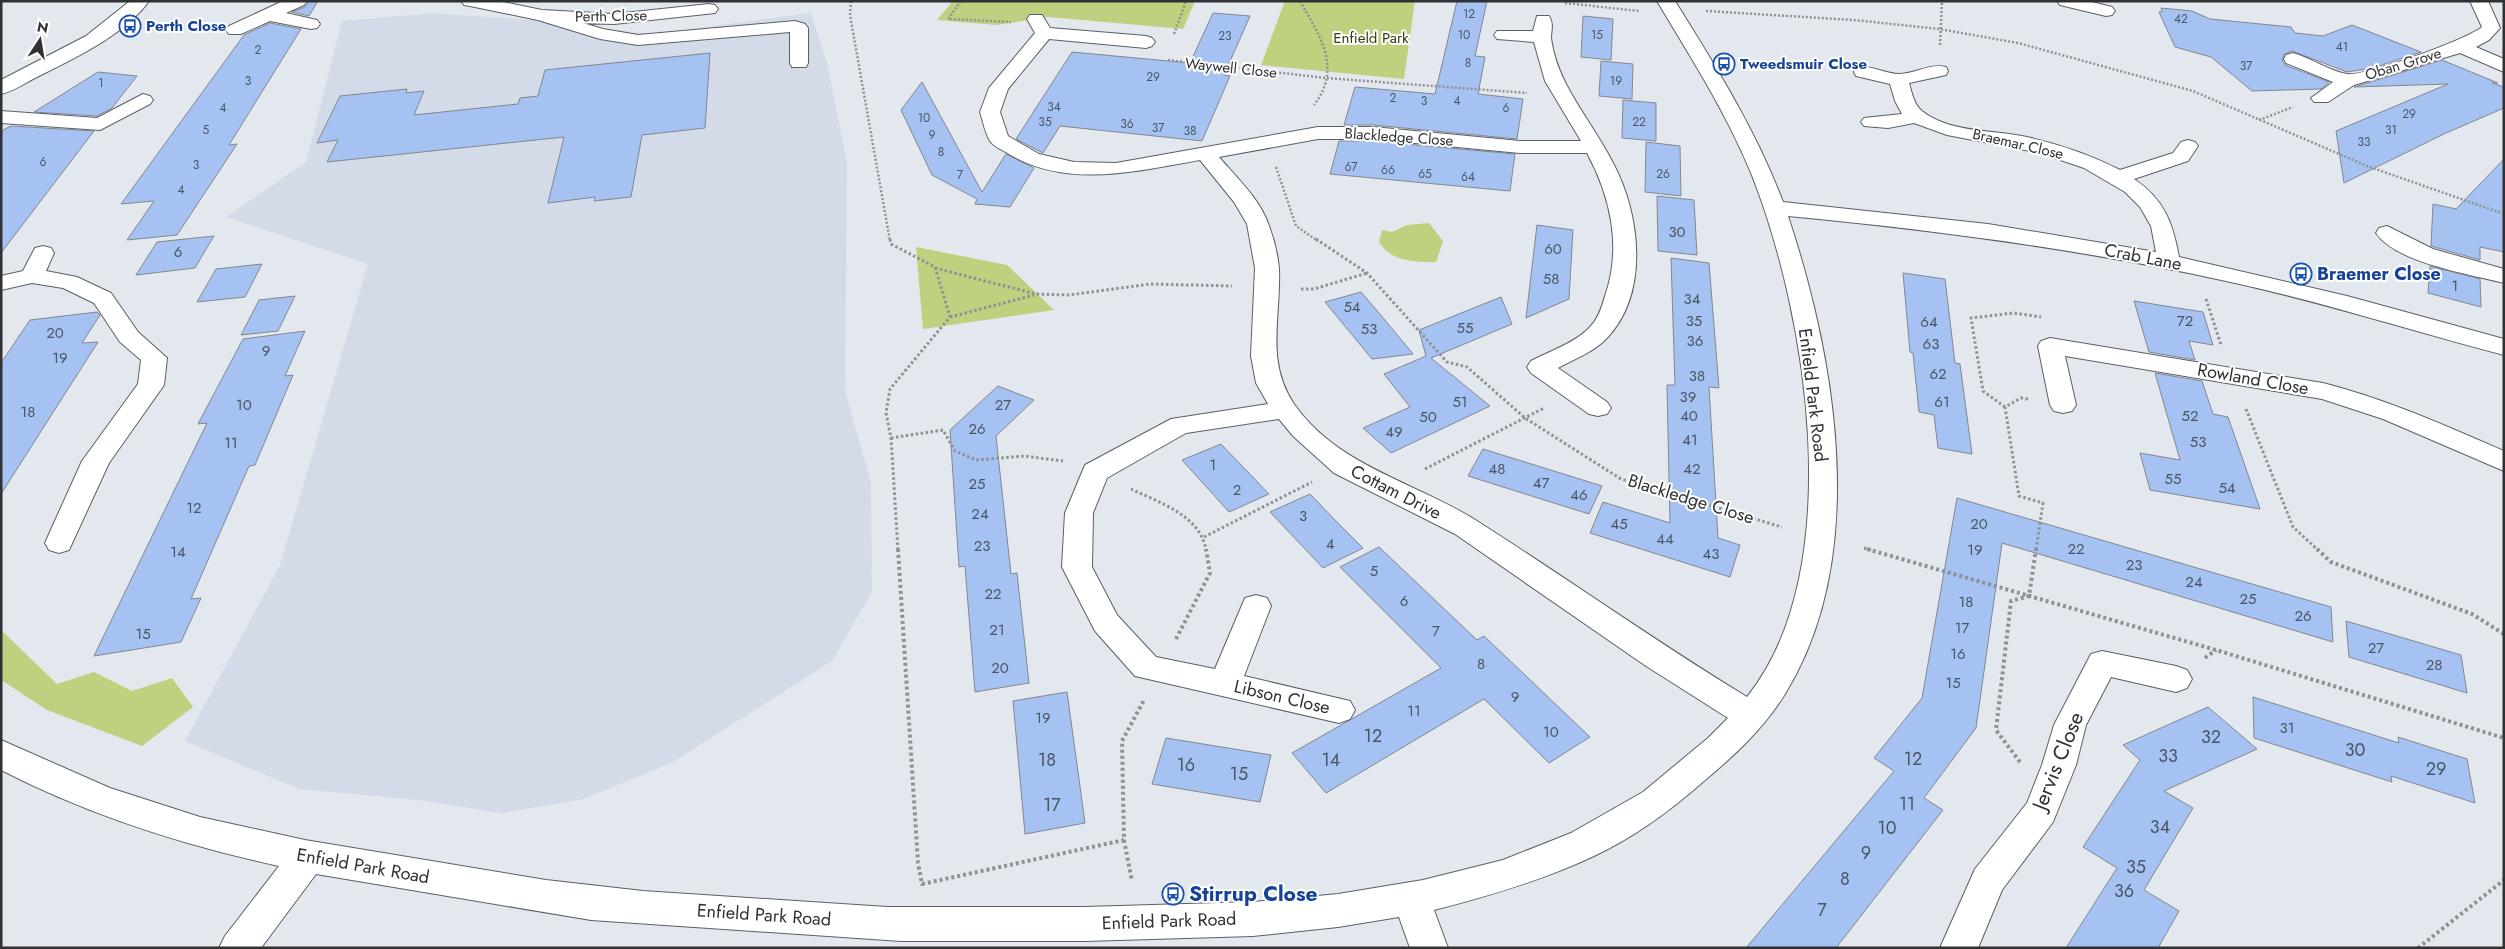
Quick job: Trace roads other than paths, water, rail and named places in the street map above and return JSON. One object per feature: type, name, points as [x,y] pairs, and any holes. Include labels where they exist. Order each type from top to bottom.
[{"type":"street","points":[[1,88],[90,40],[129,13],[140,1]]},
{"type":"street","points":[[235,30],[298,1]]},
{"type":"street","name":"Perth Close","points":[[470,1],[542,15],[614,19],[709,9]]},
{"type":"street","name":"Perth Close","points":[[542,15],[573,1]]},
{"type":"street","name":"Enfield Park Road","points":[[1,754],[53,782],[138,813],[218,837],[307,858],[587,902],[914,925],[1178,923],[1343,910],[1410,899],[1471,886],[1534,865],[1592,842],[1647,809],[1700,768],[1751,716],[1777,680],[1798,635],[1810,599],[1820,536],[1823,466],[1820,415],[1797,288],[1787,247],[1760,169],[1744,132],[1666,1]]},
{"type":"street","points":[[2066,1],[2099,14],[2119,6],[2122,1]]},
{"type":"street","name":"Oban Grove","points":[[2320,98],[2347,81],[2434,57],[2483,36],[2491,28],[2478,1]]},
{"type":"street","points":[[268,15],[310,24]]},
{"type":"street","points":[[542,15],[600,34],[638,40],[795,26],[799,28],[799,63]]},
{"type":"street","points":[[1146,42],[1040,26],[999,88],[990,112],[999,139],[1032,159],[1074,168],[1116,169],[1206,154]]},
{"type":"street","points":[[1503,35],[1542,29],[1547,64],[1562,96],[1594,147],[1616,192],[1623,216],[1624,270],[1618,296],[1607,321],[1596,335],[1540,367],[1598,408]]},
{"type":"street","name":"Oban Grove","points":[[2459,46],[2504,66]]},
{"type":"street","name":"Oban Grove","points":[[2293,59],[2347,81]]},
{"type":"street","points":[[1863,72],[1899,80],[1938,71]]},
{"type":"street","points":[[1899,80],[1908,107],[1916,117]]},
{"type":"street","points":[[1,117],[100,124],[143,100]]},
{"type":"street","name":"Braemar Close","points":[[1871,122],[1888,122],[1916,117],[1968,133],[2011,140],[2066,154],[2118,177],[2151,206],[2160,222],[2169,262]]},
{"type":"street","points":[[94,145],[100,124]]},
{"type":"street","name":"Blackledge Close","points":[[1206,154],[1286,137],[1346,132],[1520,147],[1594,147]]},
{"type":"street","points":[[2118,177],[2181,157],[2188,146]]},
{"type":"street","name":"Cottam Drive","points":[[1206,154],[1243,199],[1258,224],[1264,247],[1267,288],[1263,356],[1269,383],[1285,410],[1302,430],[1344,466],[1465,527],[1658,657],[1751,716]]},
{"type":"street","name":"Crab Lane","points":[[1774,208],[2002,232],[2169,262],[2365,308],[2504,347]]},
{"type":"street","points":[[2387,233],[2401,244],[2418,251],[2504,276]]},
{"type":"street","points":[[32,276],[43,252]]},
{"type":"street","points":[[1,283],[32,276],[69,282],[103,298],[128,337],[154,358],[151,385],[96,461],[59,543]]},
{"type":"street","name":"Rowland Close","points":[[2063,405],[2050,346],[2323,391],[2361,400],[2394,412],[2504,462]]},
{"type":"street","name":"Libson Close","points":[[1285,410],[1180,425],[1095,472],[1079,513],[1077,567],[1106,623],[1146,667],[1339,710]]},
{"type":"street","name":"Libson Close","points":[[1225,684],[1256,606]]},
{"type":"street","name":"Jervis Close","points":[[1960,948],[1988,880],[2041,811],[2059,765],[2070,724],[2102,663],[2176,679]]},
{"type":"street","points":[[238,948],[307,858]]},
{"type":"street","points":[[1410,899],[1429,948]]},
{"type":"place","name":"Perth Close","points":[[130,26]]},
{"type":"place","name":"Tweedsmuir Close","points":[[1724,64]]},
{"type":"place","name":"Braemer Close","points":[[2301,274]]},
{"type":"place","name":"Stirrup Close","points":[[1173,894]]},
{"type":"park label","name":"Enfield Park","points":[[1371,38]]}]
